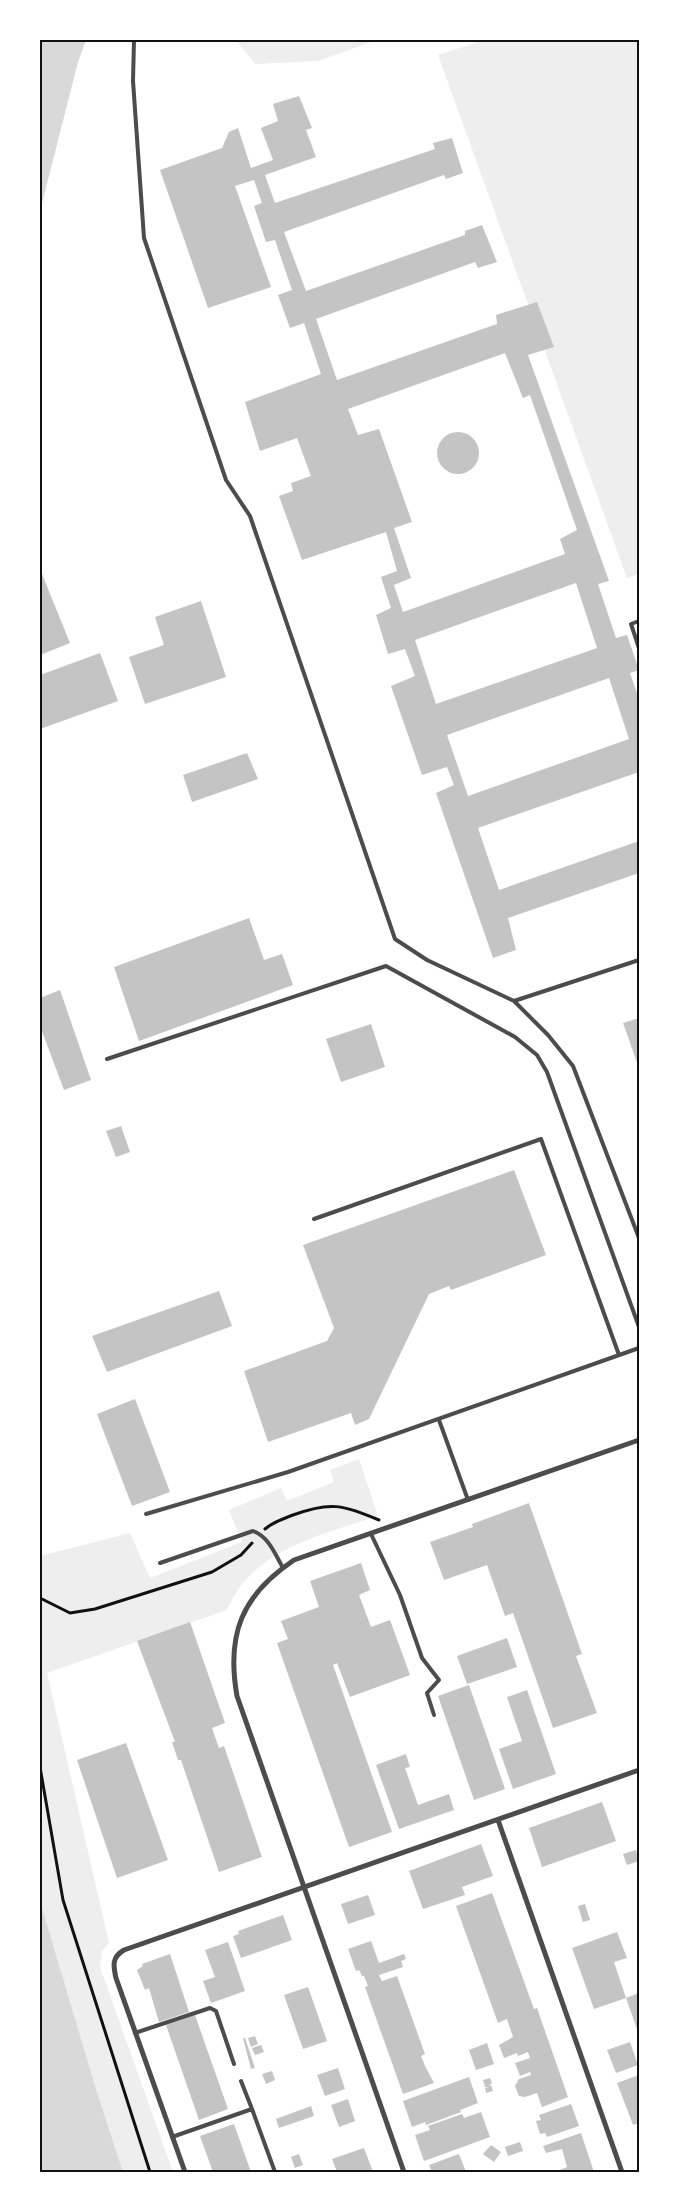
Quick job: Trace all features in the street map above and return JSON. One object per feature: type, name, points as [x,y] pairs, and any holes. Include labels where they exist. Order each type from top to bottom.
[{"type":"street","points":[[404,2172],[243,1713],[232,1670],[235,1638],[245,1610],[260,1587],[283,1568],[308,1555],[639,1440]]},
{"type":"street","points":[[185,2172],[116,1978],[113,1962],[116,1955],[124,1950],[639,1770]]},
{"type":"street","points":[[498,1820],[622,2172]]},
{"type":"lane","points":[[134,40],[133,81],[144,238],[226,480],[250,516],[395,940],[427,960],[514,1001],[548,1035],[573,1066],[639,1238]]},
{"type":"lane","points":[[639,622],[631,624],[639,648]]},
{"type":"lane","points":[[514,1001],[639,960]]},
{"type":"lane","points":[[107,1059],[386,966],[515,1037],[537,1055],[547,1072],[639,1327]]},
{"type":"lane","points":[[314,1219],[541,1139],[619,1355]]},
{"type":"lane","points":[[146,1514],[288,1472],[639,1348]]},
{"type":"lane","points":[[439,1420],[468,1500]]},
{"type":"lane","points":[[160,1563],[236,1535],[253,1531],[261,1534],[269,1543],[283,1568]]},
{"type":"lane","points":[[371,1534],[400,1595],[422,1658],[439,1680],[427,1693],[434,1715]]},
{"type":"lane","points":[[135,2033],[210,2008],[216,2011],[234,2064]]},
{"type":"lane","points":[[241,2081],[275,2172]]},
{"type":"lane","points":[[172,2137],[252,2109]]},
{"type":"path","points":[[40,1598],[70,1613],[95,1609],[226,1565],[241,1555],[261,1534],[278,1520],[325,1505],[336,1506],[368,1516],[392,1527]]},
{"type":"path","points":[[40,1767],[63,1900],[150,2172]]},
{"type":"shaded area","points":[[40,40],[86,40],[78,62],[40,211]]},
{"type":"shaded area","points":[[236,40],[377,40],[318,61],[255,64]]},
{"type":"shaded area","points":[[484,40],[639,40],[639,574],[627,578],[438,55]]},
{"type":"shaded area","points":[[359,1459],[378,1516],[312,1538],[271,1558],[253,1572],[238,1589],[227,1610],[47,1673],[109,1943],[102,1951],[100,1967],[173,2172],[123,2172],[96,2089],[40,1901],[40,1556],[130,1533],[150,1578],[242,1542],[229,1510],[281,1488],[287,1501],[334,1482],[330,1470]]},
{"type":"shaded area","points":[[40,1901],[96,2089],[123,2172],[40,2172]]},
{"type":"building","points":[[299,96],[312,128],[306,130],[316,157],[265,175],[275,203],[435,149],[433,143],[452,138],[463,173],[446,179],[444,175],[284,232],[306,291],[465,235],[465,231],[482,225],[497,262],[478,268],[475,262],[316,319],[337,380],[497,324],[496,315],[537,302],[554,347],[528,355],[609,581],[598,584],[616,638],[627,635],[639,670],[630,673],[639,699],[639,772],[478,828],[499,890],[639,841],[639,873],[508,918],[516,950],[493,958],[436,793],[454,785],[447,767],[422,775],[391,686],[415,676],[405,649],[388,654],[376,615],[391,608],[381,577],[397,571],[386,532],[302,560],[279,496],[293,491],[291,483],[311,476],[297,438],[260,451],[245,402],[321,374],[304,323],[290,328],[278,295],[292,290],[275,240],[266,242],[254,206],[262,203],[254,180],[235,186],[271,287],[208,308],[160,170],[222,148],[229,132],[238,128],[251,168],[273,160],[261,128],[278,121],[273,104]],"holes":[[[505,353],[523,398],[530,395],[577,530],[560,539],[565,554],[403,612],[394,585],[411,578],[394,528],[412,522],[379,429],[358,435],[348,409]],[[576,583],[597,648],[436,704],[415,640]],[[609,678],[629,739],[468,796],[447,735]]]},
{"type":"building","points":[[462,432],[470,435],[476,441],[479,453],[476,465],[470,471],[454,474],[446,471],[440,465],[437,449],[440,441],[446,435]]},
{"type":"building","points":[[40,574],[42,574],[70,643],[40,655]]},
{"type":"building","points":[[201,601],[226,677],[145,704],[129,657],[164,645],[155,617]]},
{"type":"building","points":[[100,653],[118,701],[40,729],[40,675]]},
{"type":"building","points":[[247,753],[258,779],[192,802],[183,775]]},
{"type":"building","points":[[249,918],[264,960],[282,954],[293,985],[139,1041],[114,967]]},
{"type":"building","points":[[60,990],[91,1080],[64,1090],[40,1026],[40,998]]},
{"type":"building","points":[[639,1018],[639,1068],[623,1023]]},
{"type":"building","points":[[371,1024],[385,1067],[341,1082],[326,1039]]},
{"type":"building","points":[[121,1126],[130,1152],[116,1157],[106,1131]]},
{"type":"building","points":[[514,1170],[546,1255],[451,1290],[449,1286],[429,1294],[369,1419],[355,1425],[351,1413],[268,1442],[244,1371],[327,1341],[334,1328],[303,1245]]},
{"type":"building","points":[[219,1291],[232,1326],[107,1372],[92,1336]]},
{"type":"building","points":[[135,1399],[170,1492],[132,1506],[97,1414]]},
{"type":"building","points":[[529,1503],[582,1654],[576,1656],[597,1713],[553,1728],[513,1613],[505,1616],[487,1565],[444,1580],[430,1542],[473,1527],[472,1524]]},
{"type":"building","points":[[361,1563],[370,1590],[359,1595],[371,1627],[390,1620],[410,1675],[350,1697],[337,1663],[333,1665],[392,1832],[349,1847],[277,1643],[288,1639],[281,1621],[319,1607],[310,1581]]},
{"type":"building","points":[[190,1622],[225,1723],[212,1728],[219,1748],[224,1746],[262,1857],[219,1872],[181,1760],[178,1760],[172,1742],[175,1742],[137,1641]]},
{"type":"building","points":[[507,1638],[517,1667],[467,1684],[457,1656]]},
{"type":"building","points":[[469,1685],[505,1789],[474,1800],[438,1696]]},
{"type":"building","points":[[527,1690],[556,1774],[513,1789],[499,1749],[522,1741],[507,1697]]},
{"type":"building","points":[[126,1743],[168,1860],[117,1878],[77,1760]]},
{"type":"building","points":[[406,1754],[410,1767],[405,1768],[418,1805],[449,1794],[454,1810],[399,1829],[376,1765]]},
{"type":"building","points":[[602,1802],[616,1841],[542,1867],[529,1828]]},
{"type":"building","points":[[481,1844],[493,1876],[462,1887],[465,1895],[423,1909],[409,1871]]},
{"type":"building","points":[[636,1850],[639,1861],[627,1865],[623,1854]]},
{"type":"building","points":[[492,1893],[534,2009],[537,2008],[568,2097],[542,2107],[537,2093],[525,2097],[519,2096],[515,2086],[519,2079],[531,2075],[530,2072],[520,2076],[515,2063],[530,2058],[528,2052],[518,2056],[517,2053],[504,2058],[499,2045],[513,2037],[507,2019],[498,2023],[456,1906]]},
{"type":"building","points":[[368,1895],[375,1915],[348,1924],[341,1904]]},
{"type":"building","points":[[585,1904],[590,1920],[583,1922],[578,1906]]},
{"type":"building","points":[[283,1915],[292,1940],[241,1958],[233,1936],[239,1934],[238,1931]]},
{"type":"building","points":[[617,1932],[627,1958],[614,1962],[626,1998],[594,2009],[572,1948]]},
{"type":"building","points":[[371,1941],[379,1963],[404,1954],[406,1959],[401,1961],[403,1967],[379,1975],[382,1981],[397,1976],[425,2054],[421,2056],[434,2083],[403,2094],[365,1987],[368,1986],[364,1976],[362,1976],[359,1970],[356,1971],[348,1949]]},
{"type":"building","points":[[228,1942],[245,1991],[211,2003],[203,1981],[215,1977],[205,1950]]},
{"type":"building","points":[[170,1954],[189,2012],[159,2022],[149,1988],[145,1990],[137,1970],[143,1966],[142,1964]]},
{"type":"building","points":[[308,1987],[327,2041],[303,2049],[284,1995]]},
{"type":"building","points":[[639,1993],[639,2035],[626,1998]]},
{"type":"building","points":[[195,2015],[228,2109],[199,2120],[166,2025]]},
{"type":"building","points":[[255,2036],[258,2044],[251,2047],[248,2038]]},
{"type":"building","points":[[243,2038],[245,2038],[255,2068],[251,2069]]},
{"type":"building","points":[[630,2042],[638,2065],[616,2073],[607,2050]]},
{"type":"building","points":[[487,2043],[494,2064],[476,2070],[469,2050]]},
{"type":"building","points":[[261,2045],[264,2052],[255,2055],[252,2048]]},
{"type":"building","points":[[338,2068],[345,2089],[325,2096],[317,2075]]},
{"type":"building","points":[[272,2071],[275,2080],[266,2084],[262,2074]]},
{"type":"building","points":[[639,2075],[639,2123],[633,2125],[617,2083]]},
{"type":"building","points":[[469,2077],[478,2103],[460,2110],[461,2112],[426,2125],[425,2122],[412,2127],[403,2101]]},
{"type":"building","points":[[490,2078],[492,2083],[488,2086],[491,2085],[493,2091],[486,2093],[485,2088],[489,2087],[485,2087],[483,2080]]},
{"type":"building","points":[[348,2099],[355,2121],[339,2127],[331,2105]]},
{"type":"building","points":[[571,2104],[579,2126],[547,2137],[545,2133],[540,2134],[536,2121],[541,2120],[539,2115]]},
{"type":"building","points":[[311,2106],[314,2116],[279,2128],[276,2119]]},
{"type":"building","points":[[481,2112],[490,2137],[424,2161],[415,2135],[430,2130],[428,2126],[462,2114],[464,2118]]},
{"type":"building","points":[[234,2124],[251,2172],[213,2172],[200,2136]]},
{"type":"building","points":[[581,2133],[594,2172],[555,2172],[567,2167],[562,2149],[546,2153],[543,2146]]},
{"type":"building","points":[[520,2142],[523,2151],[508,2156],[505,2147]]},
{"type":"building","points":[[491,2145],[501,2152],[494,2162],[483,2154]]},
{"type":"building","points":[[364,2148],[373,2172],[337,2172],[332,2159]]},
{"type":"building","points":[[299,2154],[303,2165],[295,2168],[291,2157]]},
{"type":"building","points":[[459,2154],[466,2172],[432,2172],[429,2165]]}]
